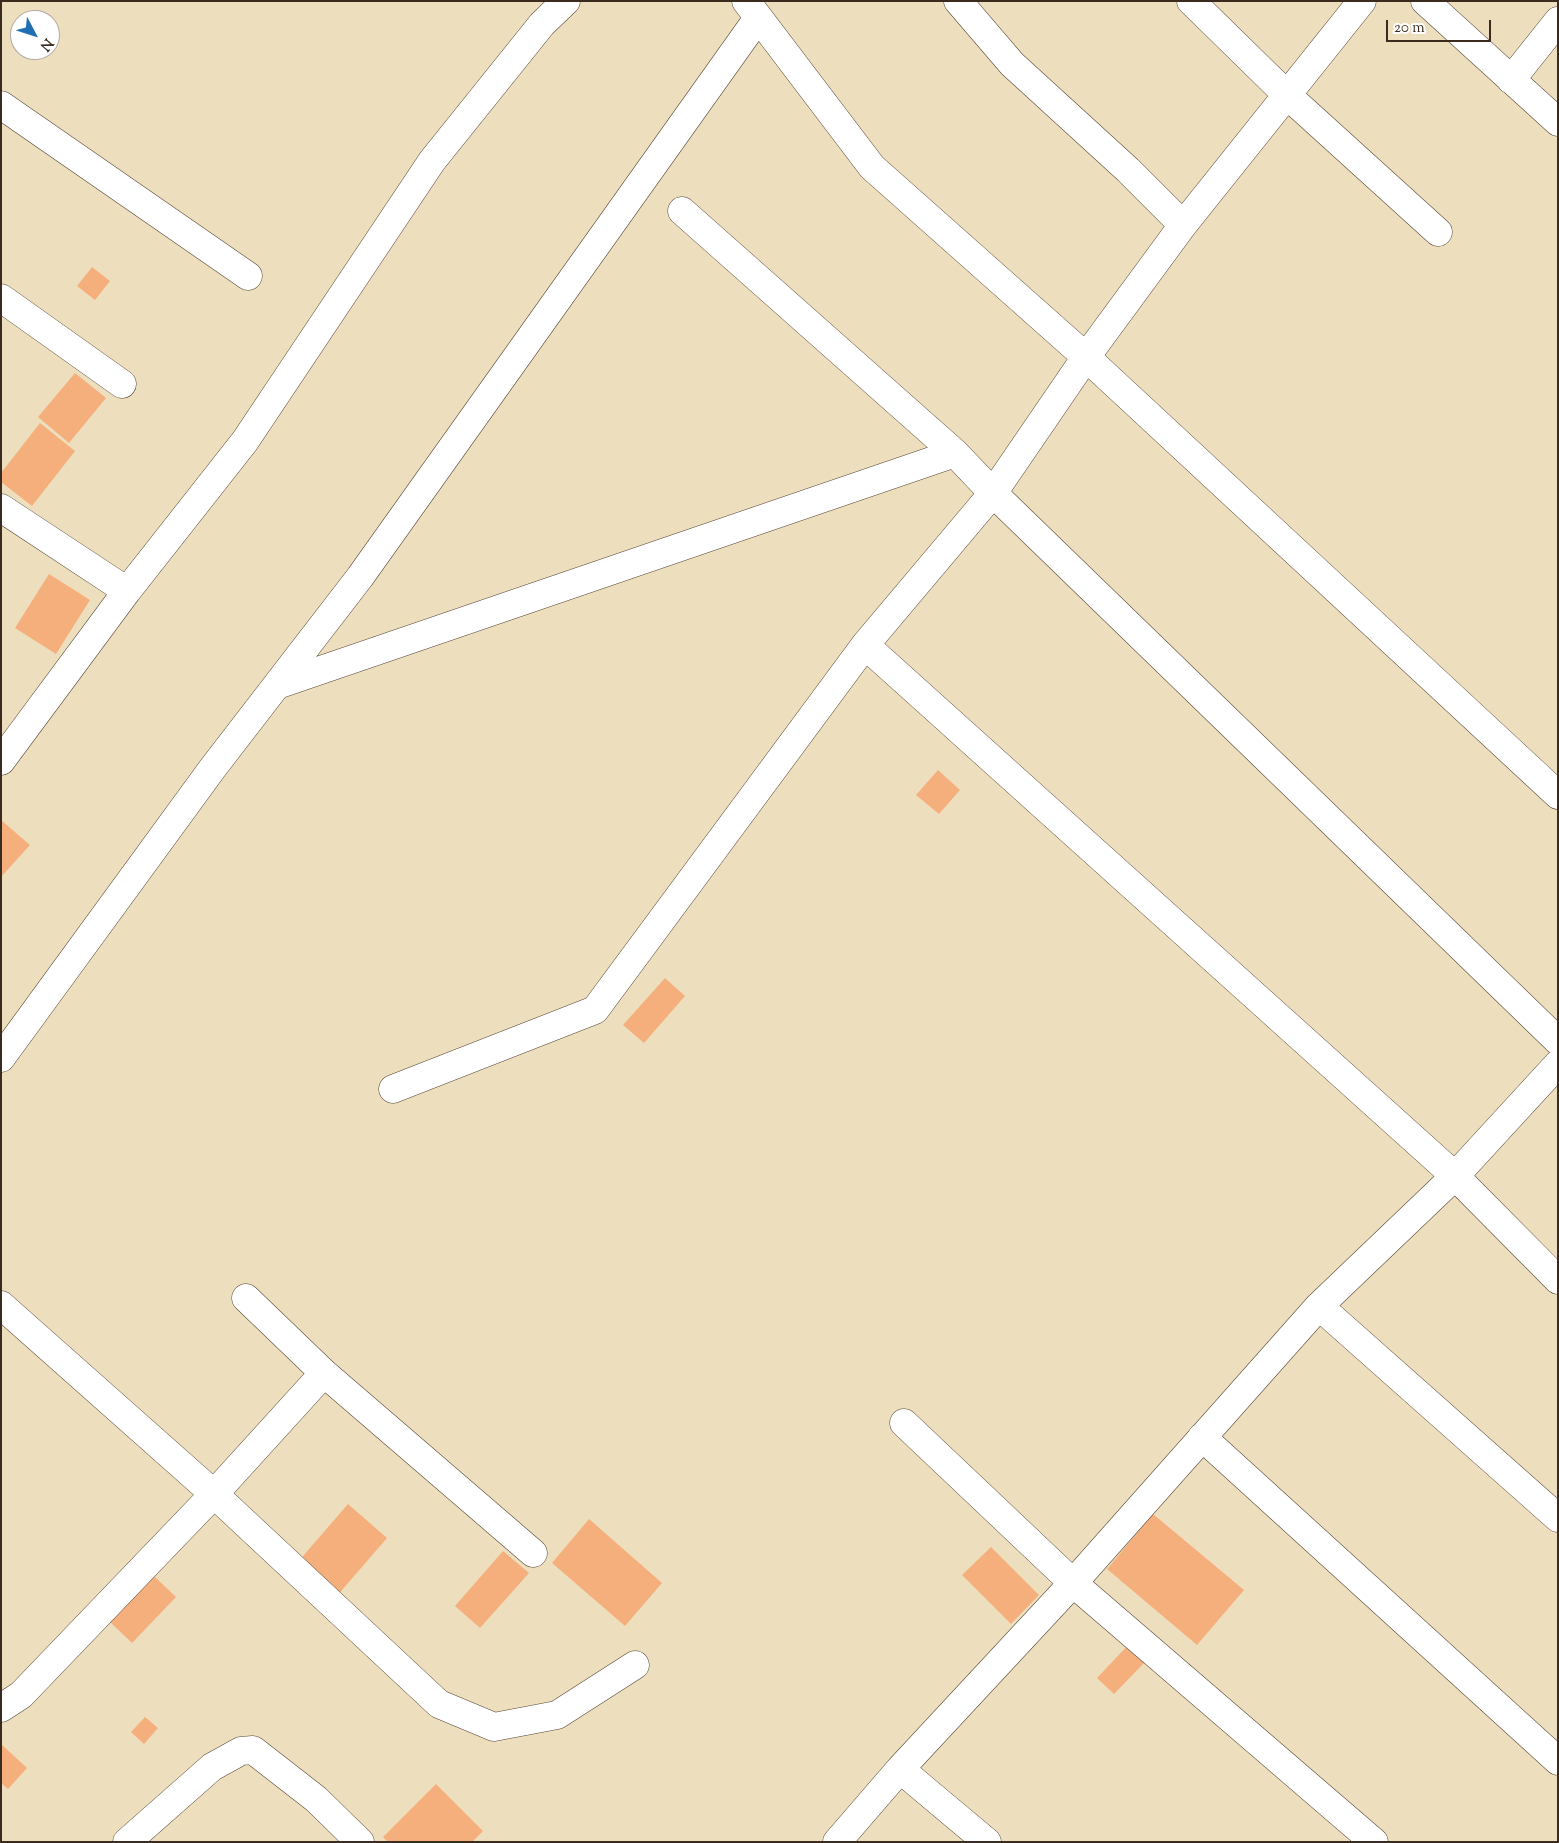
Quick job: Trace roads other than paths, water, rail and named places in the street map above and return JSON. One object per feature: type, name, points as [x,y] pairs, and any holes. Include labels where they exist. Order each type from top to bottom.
[{"type":"street","points":[[1,761],[127,590],[245,441],[432,161],[542,24],[566,1]]},
{"type":"street","points":[[958,1],[1012,64],[1128,170],[1183,225]]},
{"type":"street","points":[[1191,1],[1287,95],[1438,232]]},
{"type":"street","points":[[394,1089],[595,1010],[865,645],[993,494],[1086,357],[1183,225],[1362,1]]},
{"type":"street","points":[[1425,1],[1558,122]]},
{"type":"street","points":[[1,1058],[212,769],[280,684],[360,577],[752,10],[872,167],[1086,357],[1558,795]]},
{"type":"street","points":[[1511,80],[1558,21]]},
{"type":"street","points":[[1,105],[248,276]]},
{"type":"street","points":[[682,211],[955,453],[993,494],[1558,1041]]},
{"type":"street","points":[[1,298],[122,384]]},
{"type":"street","points":[[280,684],[955,453]]},
{"type":"street","points":[[1,508],[127,590]]},
{"type":"street","points":[[865,645],[1456,1176],[1558,1280]]},
{"type":"street","points":[[837,1842],[900,1769],[1073,1583],[1319,1306],[1456,1176],[1558,1064]]},
{"type":"street","points":[[246,1298],[324,1373],[533,1552]]},
{"type":"street","points":[[1,1305],[214,1494],[439,1704],[494,1727],[557,1715],[635,1665]]},
{"type":"street","points":[[1319,1306],[1558,1518]]},
{"type":"street","points":[[1,1708],[21,1695],[214,1494],[324,1373]]},
{"type":"street","points":[[904,1422],[1073,1583],[1374,1842]]},
{"type":"street","points":[[1202,1437],[1558,1761]]},
{"type":"street","points":[[127,1842],[212,1767],[241,1751],[253,1750],[316,1799],[360,1842]]},
{"type":"street","points":[[900,1769],[987,1842]]}]
